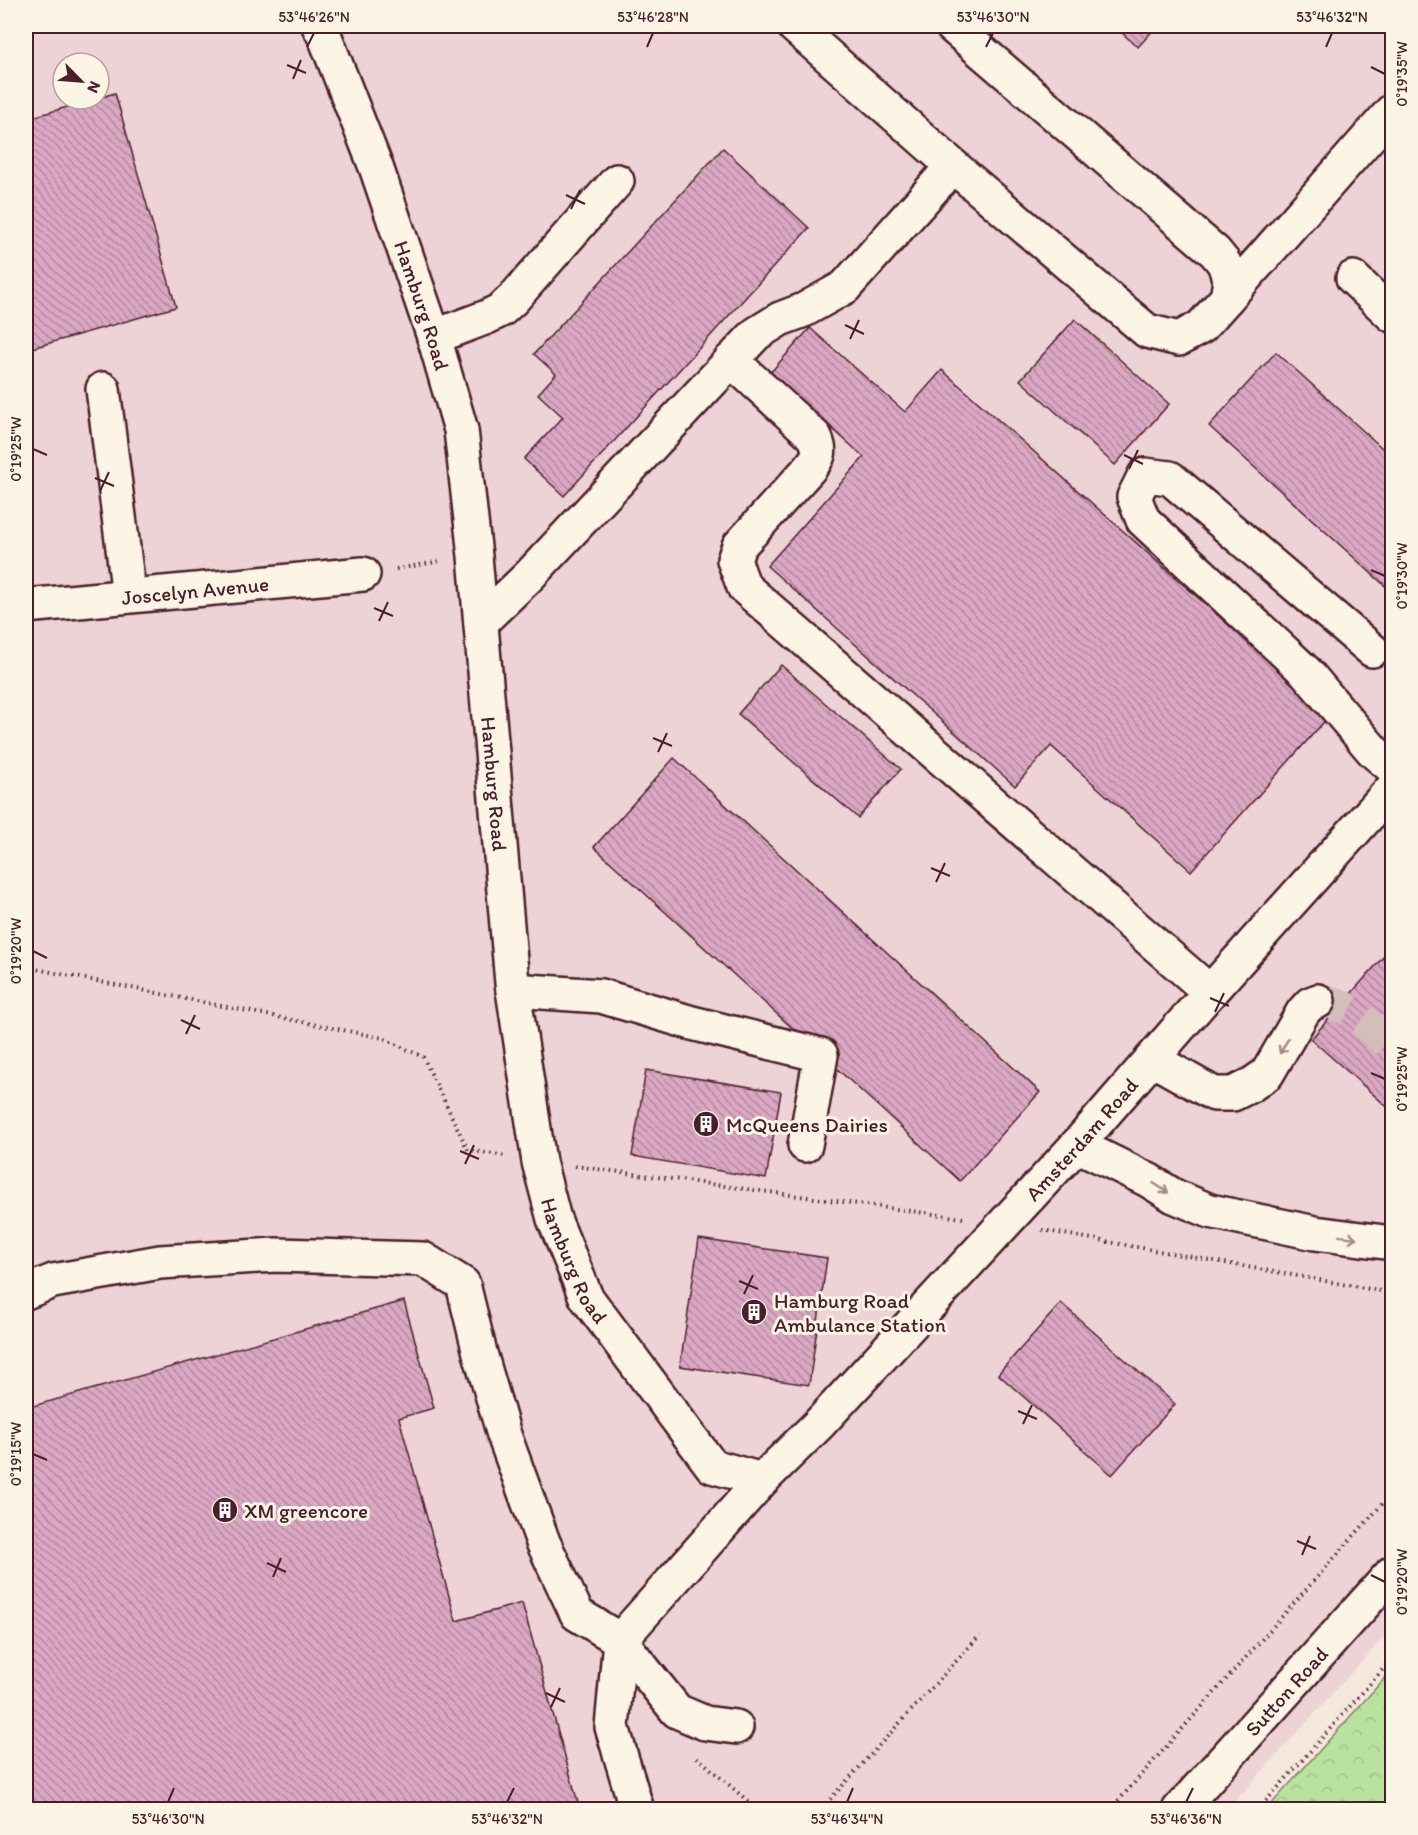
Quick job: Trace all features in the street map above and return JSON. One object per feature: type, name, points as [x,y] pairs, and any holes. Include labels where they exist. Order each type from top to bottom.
[{"type":"street","name":"Hamburg Road","points":[[318,26],[325,37],[376,166],[434,337],[460,430],[475,556],[513,990],[538,1161],[554,1219],[586,1298],[712,1466],[762,1480]]},
{"type":"street","points":[[794,26],[953,166],[1147,331],[1179,339],[1201,327],[1392,111]]},
{"type":"street","points":[[952,26],[1215,252],[1224,263],[1230,281],[1227,298]]},
{"type":"street","points":[[481,622],[529,576],[756,334],[780,319],[804,310],[845,287],[953,166]]},
{"type":"street","points":[[434,337],[501,310],[617,181]]},
{"type":"street","points":[[1353,278],[1392,315]]},
{"type":"street","points":[[731,360],[815,437],[820,450],[818,458],[809,469],[739,546],[734,560],[744,587],[1210,992]]},
{"type":"street","points":[[103,389],[129,596]]},
{"type":"street","points":[[1372,650],[1170,478],[1145,475],[1134,497],[1143,519],[1306,672],[1374,752],[1392,767]]},
{"type":"street","name":"Joscelyn Avenue","points":[[26,606],[363,574]]},
{"type":"street","name":"Amsterdam Road","points":[[620,1640],[762,1480],[818,1425],[1077,1145],[1392,789]]},
{"type":"street","points":[[513,990],[601,996],[692,1023],[821,1055],[805,1144]]},
{"type":"street","points":[[1152,1059],[1214,1094],[1233,1094],[1251,1086],[1268,1074],[1303,1012],[1310,1004],[1318,1000]]},
{"type":"street","points":[[1077,1145],[1148,1180],[1174,1196],[1210,1212],[1315,1233],[1392,1243]]},
{"type":"street","points":[[26,1292],[53,1281],[160,1262],[276,1255],[423,1259],[463,1284],[504,1435],[543,1542],[578,1614],[620,1640],[677,1711],[705,1723],[735,1727]]},
{"type":"street","name":"Sutton Road","points":[[1179,1809],[1392,1573]]},
{"type":"street","points":[[620,1640],[612,1727],[637,1809]]},
{"type":"path","points":[[363,574],[475,556]]},
{"type":"path","points":[[26,967],[383,1038],[423,1057],[468,1150],[1004,1223],[1392,1293]]},
{"type":"path","points":[[1110,1809],[1392,1493]]},
{"type":"path","points":[[822,1809],[980,1635]]},
{"type":"path","points":[[1258,1809],[1392,1659]]},
{"type":"path","points":[[688,1749],[758,1809]]},
{"type":"shaded area","points":[[26,26],[1392,26],[1392,1628],[1228,1809],[26,1810]]},
{"type":"green space","points":[[1392,1670],[1392,1809],[1267,1809]]},
{"type":"building","points":[[1114,26],[1157,26],[1138,47]]},
{"type":"building","points":[[115,93],[176,307],[32,348],[26,324],[26,119],[53,111],[111,111],[111,94]]},
{"type":"building","points":[[723,148],[809,228],[564,496],[524,459],[563,417],[538,394],[556,374],[534,354]]},
{"type":"building","points":[[1075,319],[1169,404],[1115,465],[1020,380]]},
{"type":"building","points":[[810,328],[905,412],[942,370],[1330,715],[1191,871],[1051,746],[1015,786],[767,566],[864,457],[770,373]]},
{"type":"building","points":[[1276,352],[1392,457],[1392,592],[1209,426]]},
{"type":"building","points":[[781,665],[901,769],[858,818],[738,714]]},
{"type":"building","points":[[674,758],[1040,1092],[960,1181],[594,847]]},
{"type":"building","points":[[1392,947],[1392,1111],[1311,1039]]},
{"type":"building","name":"McQueens Dairies","points":[[646,1070],[781,1092],[766,1179],[632,1156]]},
{"type":"building","name":"Hamburg Road Ambulance Station","points":[[699,1239],[827,1258],[809,1385],[680,1366]]},
{"type":"building","name":"XM greencore","points":[[404,1301],[434,1408],[399,1418],[456,1621],[522,1603],[580,1810],[26,1810],[26,1408]]},
{"type":"building","points":[[1061,1303],[1175,1404],[1112,1475],[998,1374]]},
{"type":"tunnel","points":[[1318,1001],[1329,1002],[1349,1010],[1392,1046]]},
{"type":"place","name":"McQueens Dairies","points":[[706,1124]]},
{"type":"place","name":"Hamburg Road Ambulance Station","points":[[754,1312]]},
{"type":"place","name":"XM greencore","points":[[225,1510]]}]
